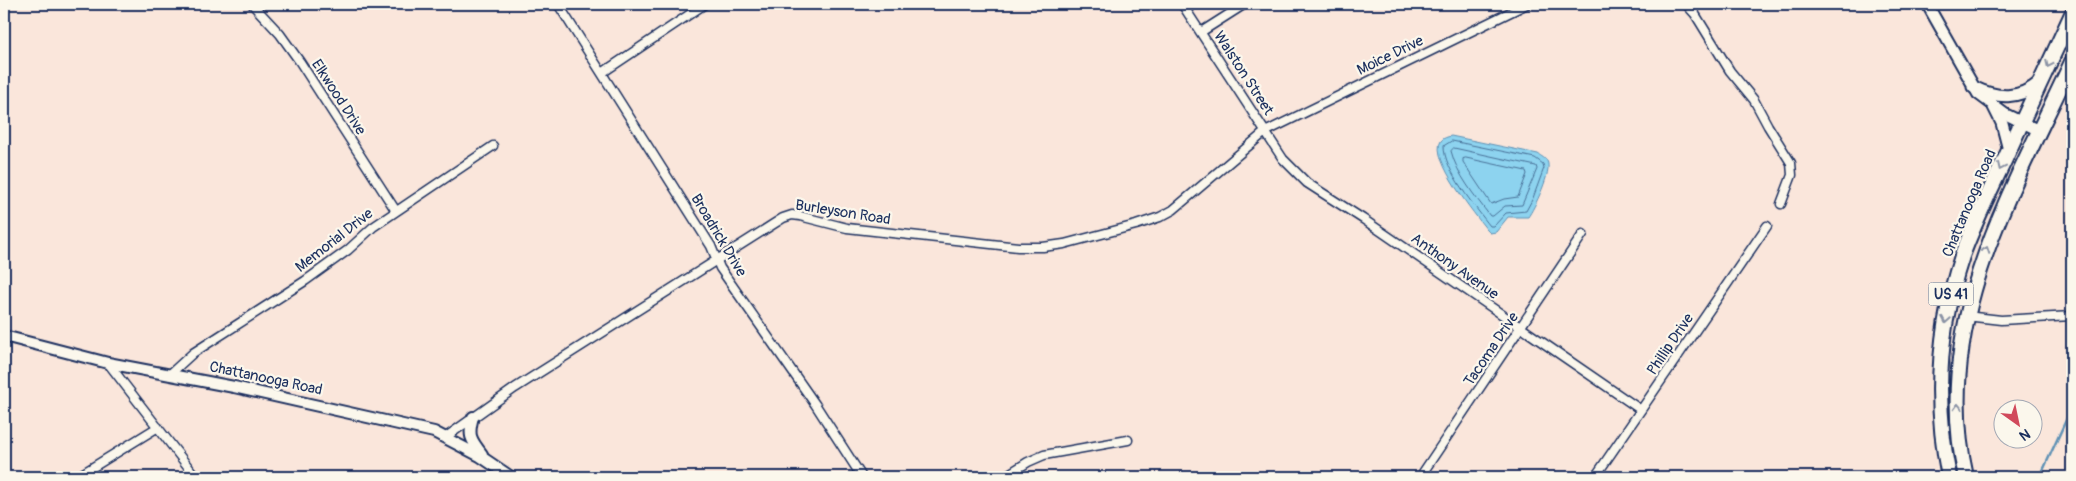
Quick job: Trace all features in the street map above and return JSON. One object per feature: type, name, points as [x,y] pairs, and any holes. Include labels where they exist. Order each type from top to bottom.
[{"type":"highway","name":"Chattanooga Road","points":[[1950,477],[1942,438],[1940,396],[1941,353],[1948,311],[1968,242],[2072,14]]},
{"type":"highway","name":"US 41","points":[[1966,477],[1960,441],[1958,387],[1959,355],[1966,316],[1989,242],[2072,62]]},
{"type":"main road","points":[[1927,4],[1973,87],[1994,107],[2040,131]]},
{"type":"main road","points":[[1973,87],[1997,96],[2011,97],[2024,92],[2040,82]]},
{"type":"main road","points":[[1994,107],[2002,123],[2009,150]]},
{"type":"main road","name":"Chattanooga Road","points":[[4,336],[108,363],[234,387],[406,425],[446,437],[512,477]]},
{"type":"main road","points":[[473,417],[469,430],[471,441],[485,459]]},
{"type":"street","name":"Elkwood Drive","points":[[252,4],[280,34],[297,58],[396,210]]},
{"type":"street","name":"Broadrick Drive","points":[[558,4],[711,246],[720,268],[815,404],[862,477]]},
{"type":"street","points":[[602,73],[705,4]]},
{"type":"street","name":"Walston Street","points":[[1182,4],[1265,132]]},
{"type":"street","points":[[1201,32],[1245,4]]},
{"type":"street","name":"Moice Drive","points":[[1265,132],[1527,4]]},
{"type":"street","points":[[1686,4],[1695,14],[1730,71],[1757,106],[1788,157],[1793,169],[1781,204]]},
{"type":"street","name":"Burleyson Road","points":[[446,437],[473,417],[624,318],[783,218],[792,215],[847,228],[990,244],[1043,247],[1064,244],[1146,222],[1173,210],[1265,132]]},
{"type":"street","name":"Anthony Avenue","points":[[1265,132],[1283,159],[1307,183],[1363,219],[1641,410]]},
{"type":"street","name":"Memorial Drive","points":[[169,375],[193,353],[337,259],[373,227],[396,210],[493,146]]},
{"type":"street","name":"Phillip Drive","points":[[1595,477],[1767,226]]},
{"type":"street","name":"Tacoma Drive","points":[[1420,477],[1583,234]]},
{"type":"street","points":[[1966,316],[2001,320],[2072,316]]},
{"type":"street","points":[[108,363],[196,477]]},
{"type":"street","points":[[77,477],[158,427]]},
{"type":"street","points":[[1004,477],[1028,462],[1044,456],[1128,440]]},
{"type":"water","points":[[1451,136],[1538,154],[1546,160],[1548,166],[1545,181],[1528,217],[1508,217],[1496,232],[1490,233],[1487,230],[1455,187],[1442,160],[1439,149],[1441,141]]},
{"type":"waterway","points":[[2040,477],[2072,407]]}]
